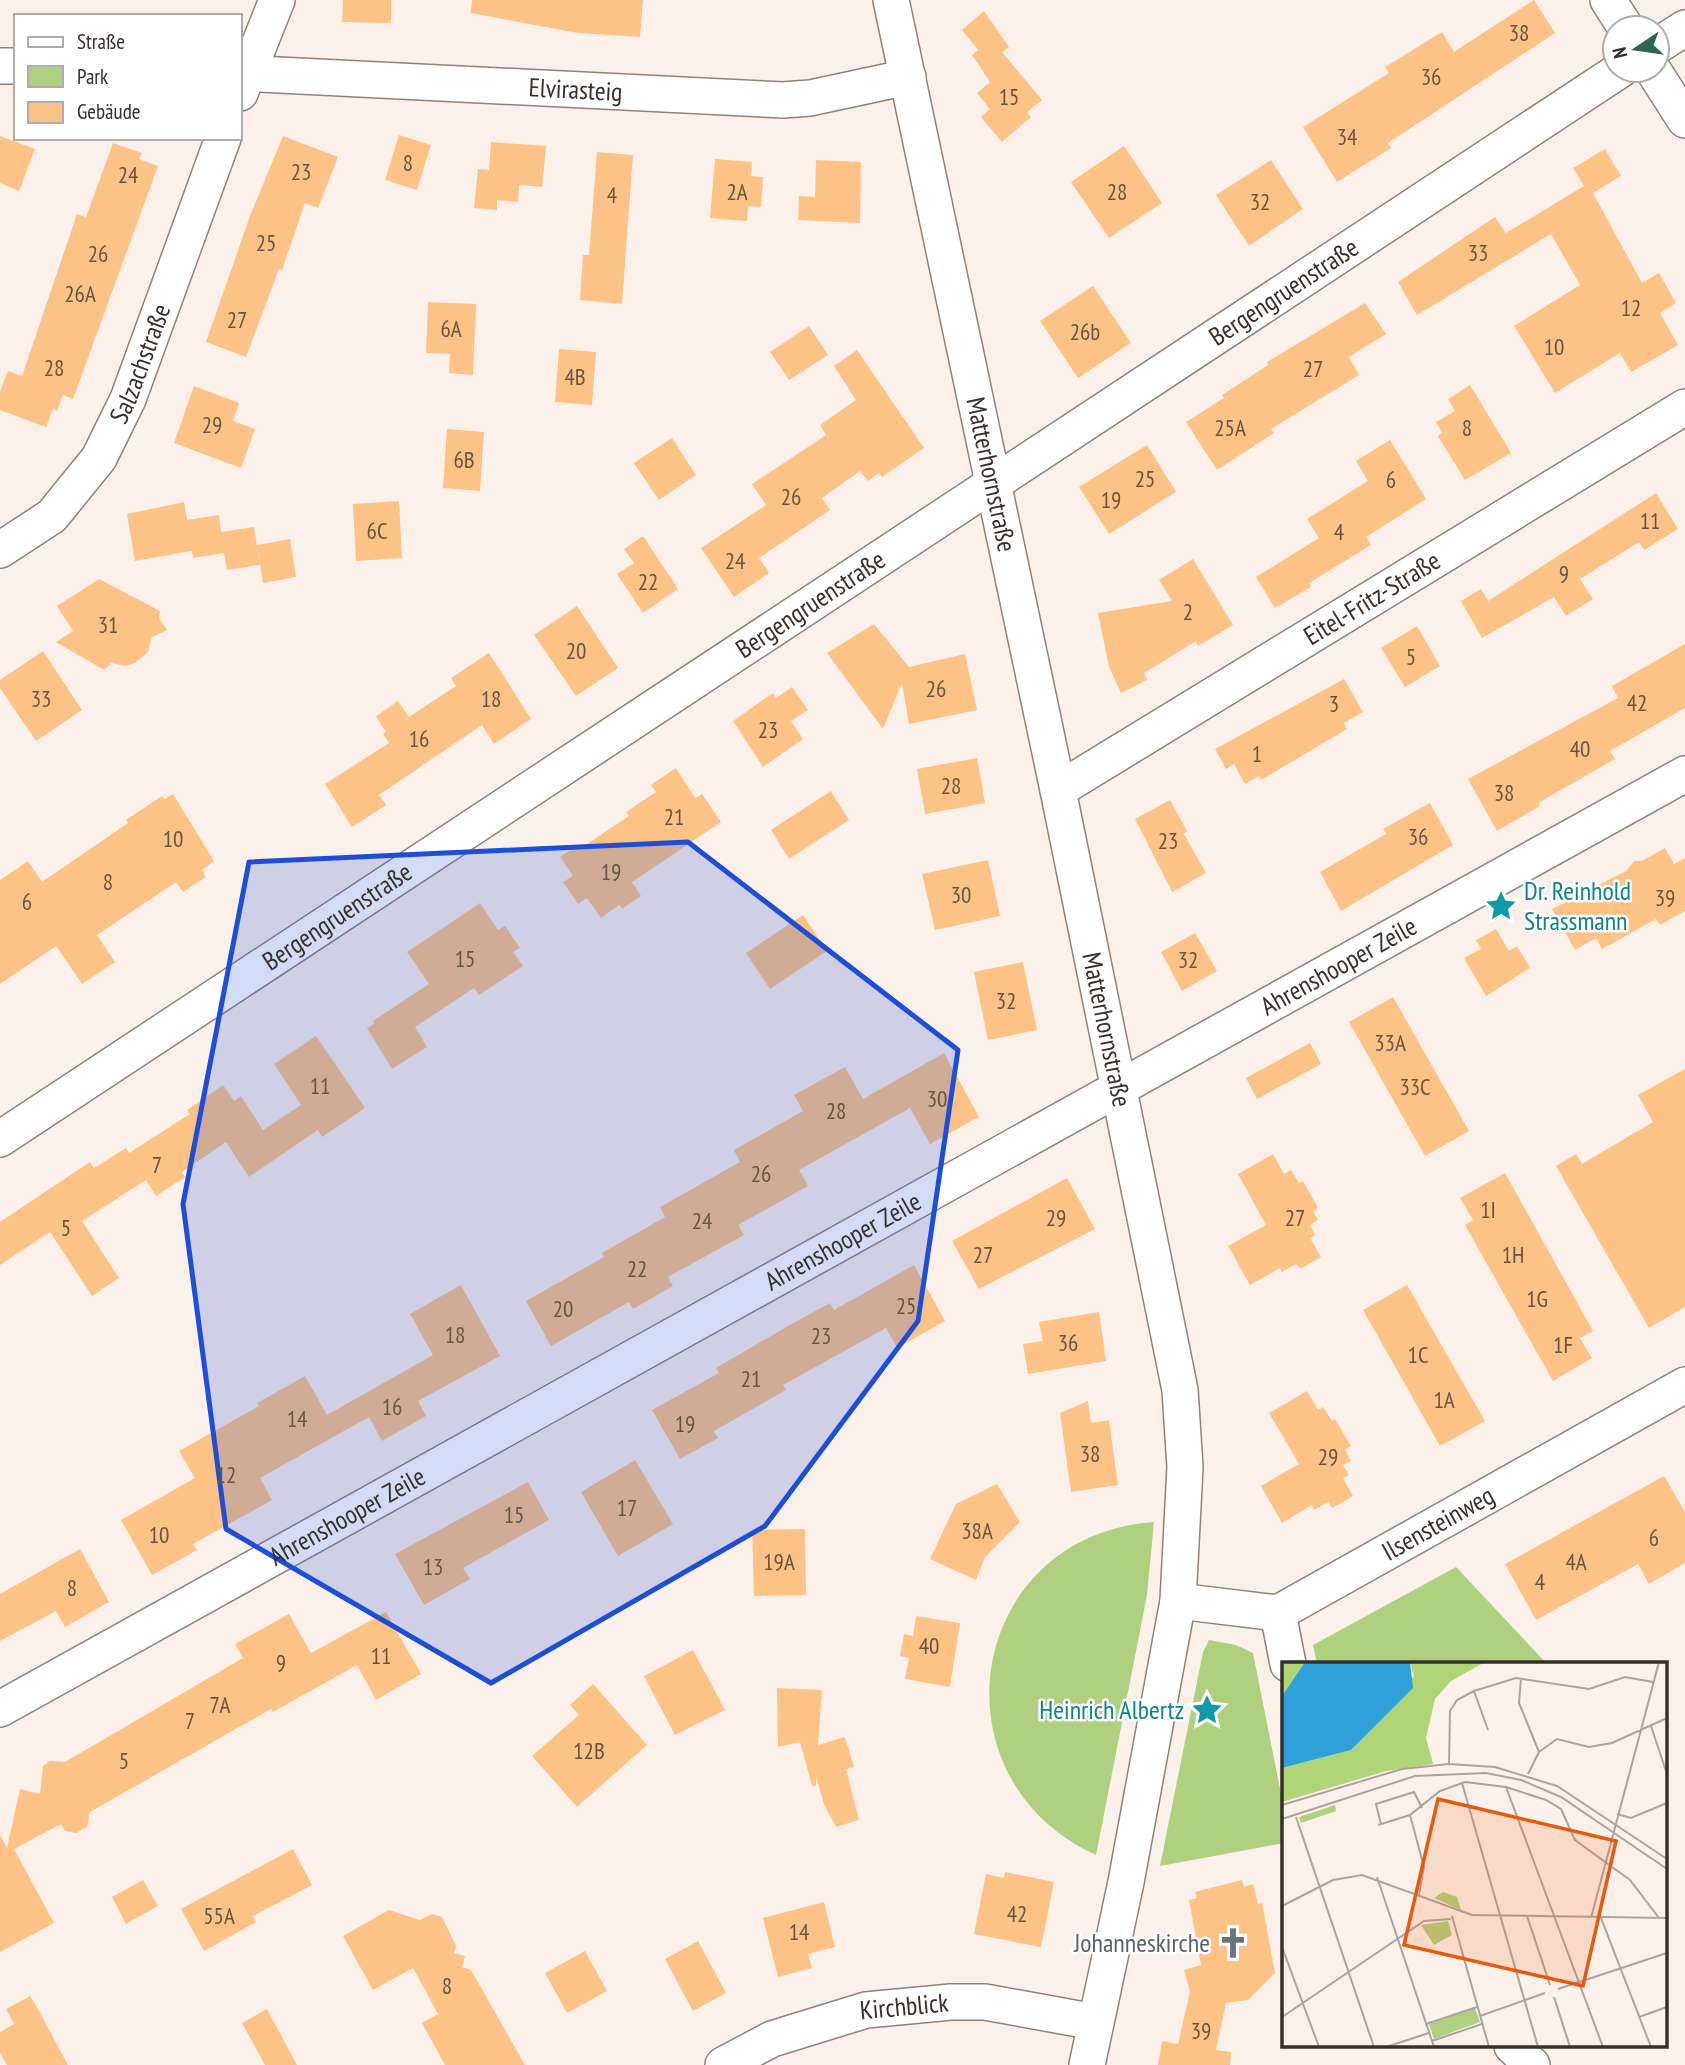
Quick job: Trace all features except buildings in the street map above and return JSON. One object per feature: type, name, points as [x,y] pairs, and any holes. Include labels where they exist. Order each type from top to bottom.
[{"type":"street","points":[[242,80],[277,0]]},
{"type":"street","name":"Matterhornstraße","points":[[891,0],[1058,790],[1181,1390],[1185,1467],[1178,1601],[1126,1882],[1087,2065]]},
{"type":"street","name":"Elvirasteig","points":[[242,80],[783,100],[810,98],[908,77]]},
{"type":"street","name":"Bergengruenstraße","points":[[0,1139],[1601,82]]},
{"type":"street","points":[[1662,84],[1685,120]]},
{"type":"street","name":"Salzachstraße","points":[[0,550],[52,516],[99,458],[128,399],[222,140]]},
{"type":"street","name":"Eitel-Fritz-Straße","points":[[1058,790],[1685,407]]},
{"type":"street","name":"Ahrenshooper Zeile","points":[[0,1709],[1685,774]]},
{"type":"street","name":"Ilsensteinweg","points":[[1278,1613],[1685,1385]]},
{"type":"street","points":[[1178,1601],[1278,1613],[1288,1662]]},
{"type":"street","name":"Kirchblick","points":[[723,2065],[772,2039],[866,2010],[951,2002],[985,2002],[1095,2022]]},
{"type":"street","points":[[1514,2048],[1532,2065]]},
{"type":"highlighted area","points":[[688,842],[958,1050],[918,1321],[765,1526],[491,1683],[226,1529],[183,1204],[249,862]]},
{"type":"green space","points":[[1154,1522],[1147,1595],[1096,1855],[1042,1819],[1008,1772],[991,1719],[992,1664],[1009,1613],[1043,1569],[1091,1537]]},
{"type":"green space","points":[[1456,1567],[1545,1662],[1317,1662],[1313,1645]]},
{"type":"green space","points":[[1209,1640],[1236,1645],[1253,1653],[1282,1799],[1282,1843],[1160,1866],[1203,1652]]},
{"type":"place","name":"Dr. Reinhold Strassmann","points":[[1501,906]]},
{"type":"place","name":"Heinrich Albertz","points":[[1207,1710]]},
{"type":"place","name":"Johanneskirche","points":[[1233,1943]]}]
